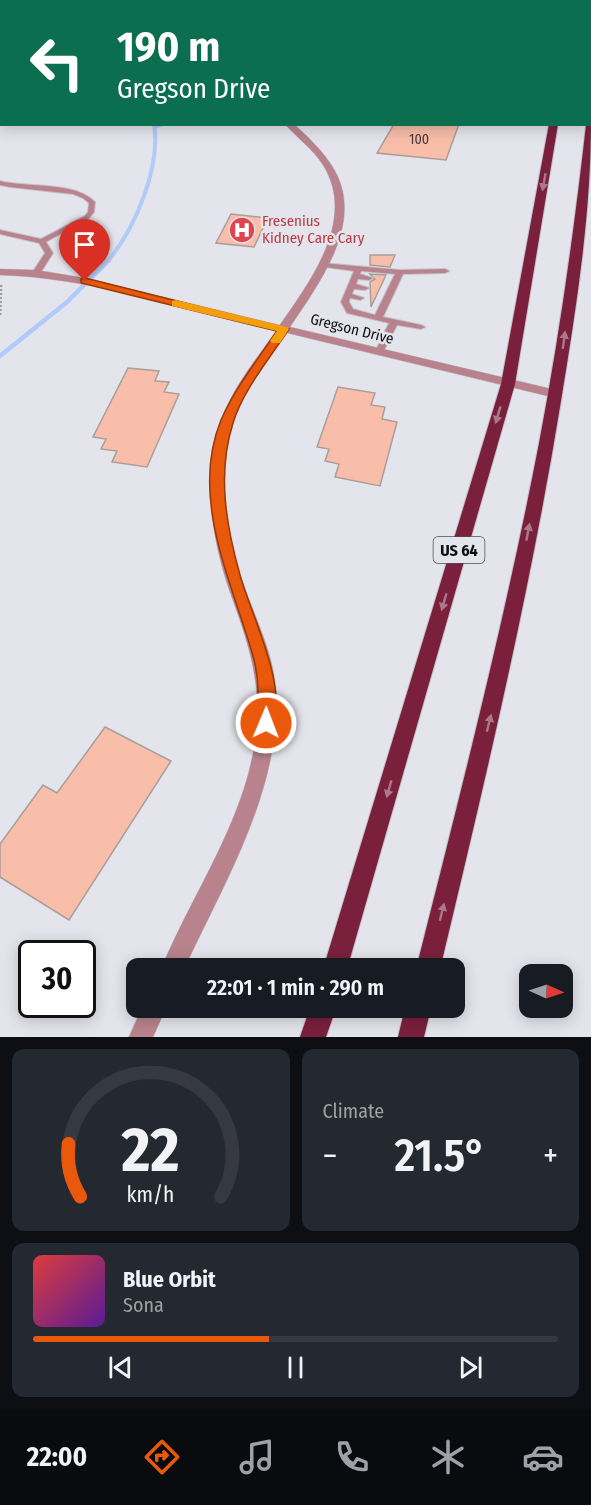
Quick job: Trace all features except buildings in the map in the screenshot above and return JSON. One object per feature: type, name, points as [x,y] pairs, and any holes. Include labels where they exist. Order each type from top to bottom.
[{"type":"highway","name":"US 64","points":[[339,958],[507,384],[554,126]]},
{"type":"highway","points":[[431,958],[496,694],[556,394],[584,201],[591,126]]},
{"type":"highway","points":[[314,1037],[320,1018]]},
{"type":"highway","points":[[411,1037],[416,1018]]},
{"type":"street","points":[[177,958],[245,811],[261,756],[266,723],[267,691],[261,657],[233,577],[222,531],[218,486],[219,458],[227,421],[248,382],[326,265],[338,216],[338,190],[328,166],[291,126]]},
{"type":"street","name":"Gregson Drive","points":[[1,276],[36,273],[62,276],[556,394]]},
{"type":"street","points":[[141,1037],[150,1018]]},
{"type":"lane","points":[[0,183],[22,189],[74,192],[82,194],[92,202],[91,212],[87,217],[42,241],[0,232]]},
{"type":"lane","points":[[36,273],[49,253],[42,241]]},
{"type":"lane","points":[[326,265],[357,272],[445,270]]},
{"type":"lane","points":[[357,272],[369,278]]},
{"type":"lane","points":[[357,272],[345,302],[350,311],[421,327]]},
{"type":"lane","points":[[378,318],[400,272]]},
{"type":"lane","points":[[383,281],[394,282]]},
{"type":"lane","points":[[352,286],[364,288]]},
{"type":"lane","points":[[378,291],[389,293]]},
{"type":"lane","points":[[347,295],[360,298]]},
{"type":"lane","points":[[374,301],[385,303]]},
{"type":"lane","points":[[379,352],[394,322]]},
{"type":"path","points":[[0,315],[1,276]]},
{"type":"waterway","points":[[108,261],[128,232],[144,197],[154,159],[154,126]]},
{"type":"waterway","points":[[0,356],[67,302],[108,261]]},
{"type":"slow traffic","points":[[176,304],[284,329],[276,341]]},
{"type":"place","name":"Fresenius Kidney Care Cary","points":[[242,230]]},
{"type":"route","points":[[85,281],[284,329],[248,382],[227,421],[219,458],[217,495],[222,531],[233,577],[261,657],[267,691],[266,723]]}]
